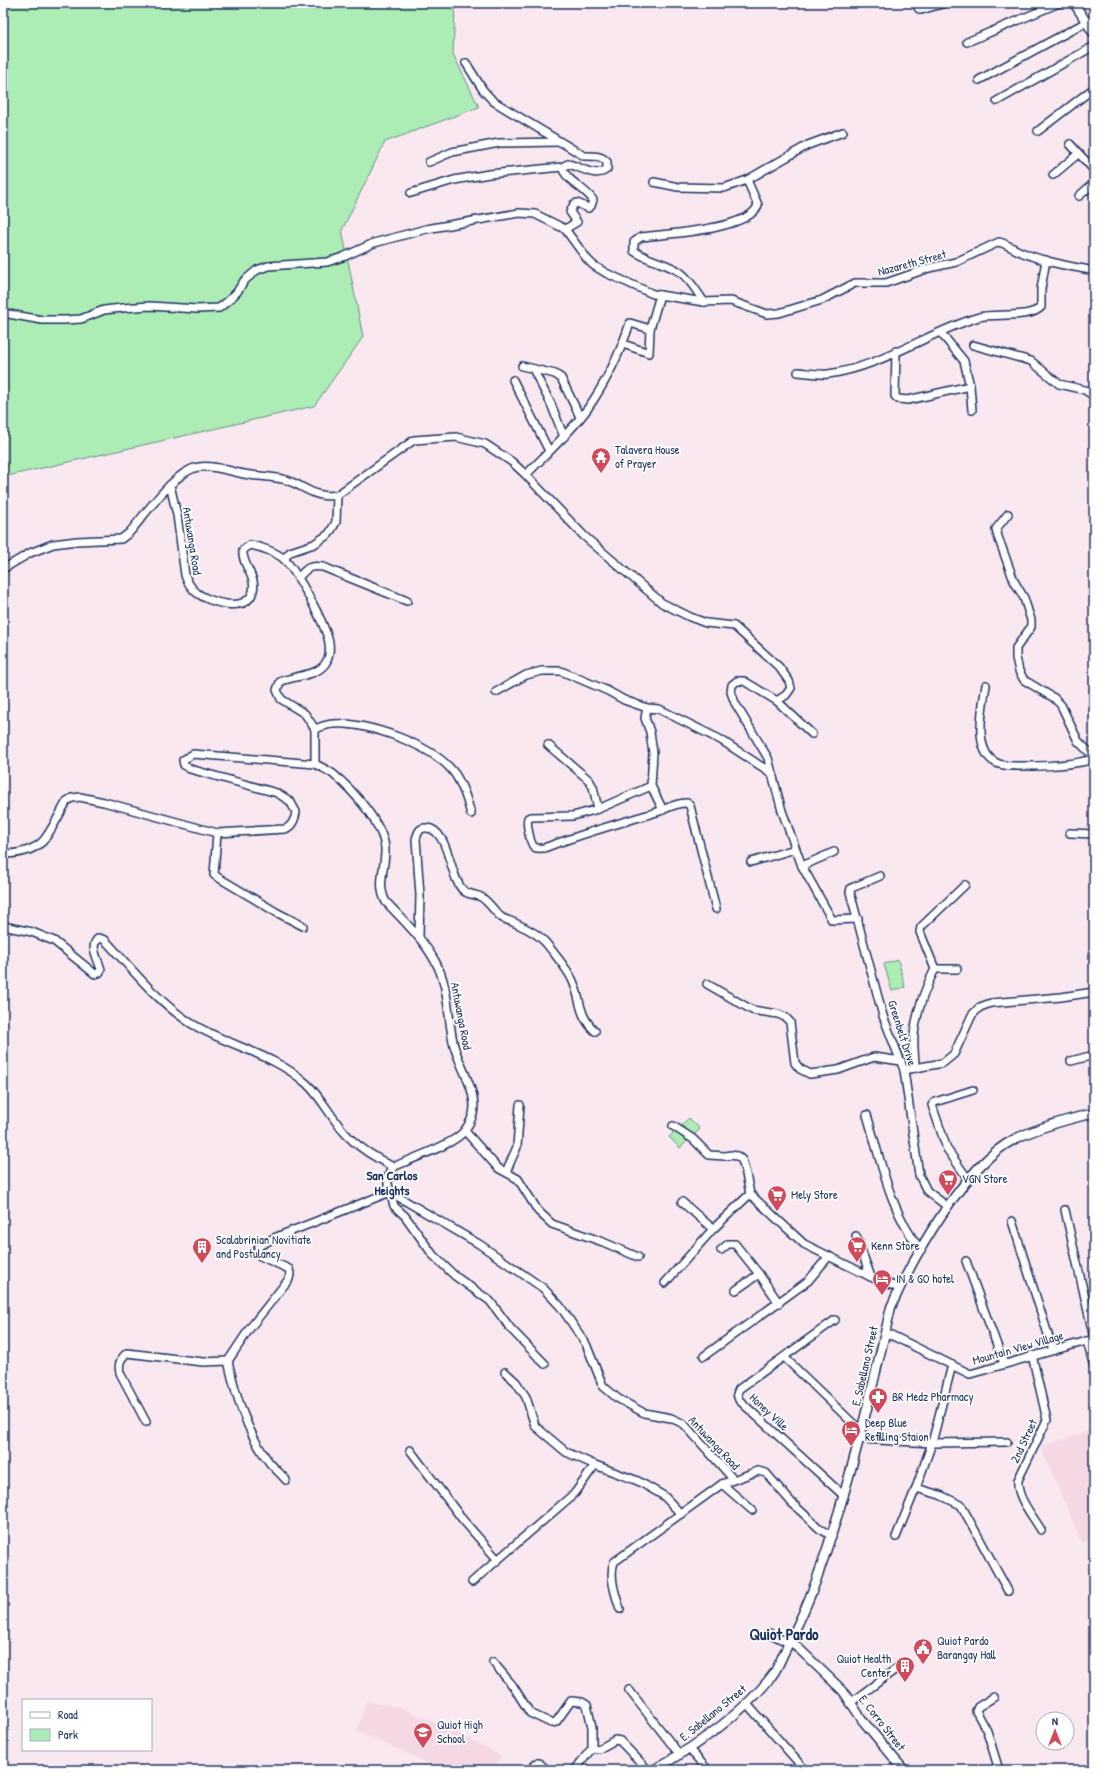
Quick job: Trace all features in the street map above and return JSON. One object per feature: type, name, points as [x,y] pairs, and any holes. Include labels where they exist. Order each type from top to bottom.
[{"type":"street","points":[[918,3],[918,8],[921,10],[945,3]]},
{"type":"street","points":[[966,42],[1059,3]]},
{"type":"street","points":[[1074,3],[1094,34]]},
{"type":"street","points":[[979,80],[1094,18]]},
{"type":"street","points":[[997,101],[1094,46]]},
{"type":"street","points":[[411,193],[454,180],[489,174],[562,167],[565,165],[572,165],[596,173],[603,172],[607,169],[608,162],[600,156],[584,156],[493,101],[483,90],[466,63]]},
{"type":"street","points":[[1038,131],[1094,88]]},
{"type":"street","points":[[654,182],[678,187],[724,188],[747,180],[808,145],[842,132]]},
{"type":"street","points":[[429,162],[452,152],[499,143],[559,142]]},
{"type":"street","points":[[1070,144],[1094,170]]},
{"type":"street","points":[[1052,175],[1078,154]]},
{"type":"street","points":[[3,313],[42,320],[65,320],[81,319],[104,310],[122,308],[150,306],[197,309],[219,308],[237,292],[244,280],[258,270],[268,266],[327,262],[374,244],[426,229],[519,213],[535,214],[565,229],[577,222],[570,212],[574,204],[577,203],[588,208],[591,206],[593,200],[566,175],[562,167]]},
{"type":"street","points":[[704,302],[690,282],[679,272],[643,257],[634,251],[634,242],[641,237],[720,227],[753,213],[758,205],[747,180]]},
{"type":"street","points":[[1079,196],[1094,183]]},
{"type":"street","name":"Nazareth Street","points":[[565,229],[593,265],[606,273],[652,294],[704,302],[731,301],[767,314],[779,313],[822,300],[855,283],[886,284],[929,268],[956,262],[999,242],[1021,252],[1046,260],[1094,271]]},
{"type":"street","points":[[798,372],[827,374],[856,368],[980,317],[1027,313],[1039,310],[1041,307],[1041,289],[1046,260]]},
{"type":"street","points":[[623,344],[649,353],[650,329],[660,295]]},
{"type":"street","points":[[526,475],[564,436],[588,408],[614,366],[630,323],[650,329]]},
{"type":"street","points":[[941,333],[964,361],[970,386],[972,410]]},
{"type":"street","points":[[973,345],[1031,360],[1059,384],[1085,390],[1094,396]]},
{"type":"street","points":[[896,351],[895,396],[898,399],[908,400],[970,386]]},
{"type":"street","points":[[522,366],[555,374],[561,378],[580,417]]},
{"type":"street","points":[[533,369],[551,404],[564,436]]},
{"type":"street","points":[[513,380],[549,451]]},
{"type":"street","points":[[3,569],[30,553],[53,544],[77,541],[121,539],[129,533],[180,475],[197,467],[211,467],[288,480],[318,495],[327,497],[337,495],[414,440],[456,436],[484,444],[512,462],[584,536],[662,603],[706,623],[734,626],[779,667],[789,681],[791,688],[786,695],[777,701]]},
{"type":"street","name":"Antuwanga Road","points":[[170,486],[177,515],[185,575],[187,582],[196,592],[208,599],[234,605],[249,599],[254,584],[242,556],[243,550],[250,545],[260,547],[284,558]]},
{"type":"street","points":[[3,854],[21,852],[42,841],[67,801],[72,798],[80,797],[104,802],[217,833],[290,827],[295,819],[296,812],[290,801],[276,794],[190,769],[184,765],[183,760],[187,756],[194,754],[315,764],[315,729],[305,714],[281,699],[277,690],[280,682],[290,678],[317,672],[326,663],[329,653],[329,642],[315,609],[298,578],[284,558],[290,552],[314,544],[329,534],[336,522],[337,495]]},
{"type":"street","points":[[986,685],[981,721],[982,741],[989,756],[994,762],[1004,765],[1061,766],[1075,764],[1094,758],[1078,741],[1061,705],[1054,698],[1024,680],[1019,671],[1016,658],[1016,648],[1030,627],[1031,620],[1024,598],[1014,581],[997,534],[996,529],[1008,514]]},
{"type":"street","points":[[298,578],[307,568],[315,566],[323,567],[406,601]]},
{"type":"street","points":[[496,692],[526,675],[542,671],[561,671],[647,708],[659,709],[721,740],[773,774]]},
{"type":"street","points":[[812,734],[777,701],[744,681],[736,680],[732,685],[731,692],[735,703],[768,758],[782,811],[802,866],[832,920],[858,919]]},
{"type":"street","points":[[647,708],[645,718],[650,732],[653,752],[651,786],[663,810]]},
{"type":"street","points":[[315,729],[332,724],[374,728],[431,754],[454,773],[464,792],[471,814]]},
{"type":"street","points":[[548,745],[588,780],[595,794],[598,809]]},
{"type":"street","name":"Antuwanga Road","points":[[315,764],[333,773],[348,788],[368,812],[380,830],[385,848],[381,883],[382,895],[386,902],[419,937],[435,962],[444,982],[454,1046],[471,1093],[474,1106],[473,1116],[465,1131],[451,1142],[393,1167]]},
{"type":"street","points":[[651,786],[598,809],[573,816],[528,818],[527,825],[533,845],[535,847],[544,848],[579,835],[682,803],[687,803],[690,806],[716,909]]},
{"type":"street","points":[[419,937],[420,895],[416,839],[418,831],[422,828],[427,828],[433,829],[443,842],[459,885],[465,892],[481,897],[502,918],[517,923],[544,940],[572,980],[580,1000],[582,1013],[585,1020],[595,1031]]},
{"type":"street","points":[[217,833],[214,875],[276,912],[303,926]]},
{"type":"street","points":[[1070,833],[1094,834]]},
{"type":"street","points":[[751,862],[795,849]]},
{"type":"street","points":[[802,866],[834,852]]},
{"type":"street","name":"Greenbelt Drive","points":[[880,876],[851,888],[884,1016],[904,1070],[919,1175],[927,1191],[948,1207]]},
{"type":"street","points":[[935,969],[920,932],[921,927],[965,885]]},
{"type":"street","points":[[3,926],[32,932],[54,941],[95,974],[99,973],[101,970],[93,946],[95,941],[99,938],[105,940],[156,994],[189,1022],[232,1044],[268,1057],[308,1084],[344,1132],[360,1147],[393,1167],[388,1176],[388,1184],[394,1206],[405,1216],[433,1255],[455,1276],[490,1301],[511,1329],[545,1364]]},
{"type":"street","points":[[935,969],[957,969]]},
{"type":"street","points":[[915,1068],[916,1027],[928,981],[935,969]]},
{"type":"street","points":[[707,984],[752,1010],[778,1014],[785,1017],[790,1022],[795,1063],[800,1069],[810,1074],[838,1070],[874,1057],[901,1061]]},
{"type":"street","points":[[904,1070],[943,1063],[954,1054],[962,1040],[972,1015],[980,1007],[991,1003],[1061,997],[1094,992]]},
{"type":"street","points":[[1070,1061],[1094,1055]]},
{"type":"street","points":[[968,1179],[947,1149],[932,1105],[935,1102],[973,1090]]},
{"type":"street","points":[[506,1172],[517,1146],[520,1105]]},
{"type":"street","name":"E. Sabellano Street","points":[[653,1770],[689,1749],[747,1704],[772,1676],[790,1642],[804,1612],[832,1536],[861,1435],[891,1306],[899,1288],[948,1207],[968,1179],[992,1155],[1013,1140],[1094,1113]]},
{"type":"street","points":[[867,1115],[893,1202],[909,1236],[921,1250]]},
{"type":"street","points":[[673,1126],[694,1139],[709,1155],[732,1155],[742,1160],[748,1179],[750,1194],[804,1244],[871,1277],[899,1288]]},
{"type":"street","points":[[465,1131],[493,1162],[518,1179],[538,1211],[552,1224],[603,1242],[638,1257]]},
{"type":"street","points":[[286,1480],[270,1463],[254,1435],[237,1397],[228,1361],[250,1328],[289,1279],[289,1269],[260,1256],[258,1251],[259,1246],[274,1238],[390,1192]]},
{"type":"street","name":"Antuwanga Road","points":[[390,1192],[479,1244],[543,1288],[560,1306],[586,1344],[603,1386],[617,1398],[644,1413],[671,1418],[684,1424],[733,1480],[758,1471],[766,1473],[792,1503],[820,1529],[832,1536]]},
{"type":"street","points":[[665,1283],[712,1229],[750,1194]]},
{"type":"street","points":[[682,1202],[712,1229]]},
{"type":"street","points":[[1065,1210],[1092,1339],[1094,1367]]},
{"type":"street","points":[[1012,1221],[1053,1350]]},
{"type":"street","points":[[856,1236],[871,1277]]},
{"type":"street","points":[[721,1250],[728,1244],[735,1244],[759,1274],[779,1303]]},
{"type":"street","points":[[704,1356],[808,1281],[829,1256]]},
{"type":"street","points":[[966,1261],[1004,1364]]},
{"type":"street","points":[[736,1290],[759,1274]]},
{"type":"street","name":"Honey Ville","points":[[835,1320],[739,1389],[738,1394],[739,1400],[844,1496]]},
{"type":"street","name":"Mountain View Village","points":[[885,1332],[970,1374],[1092,1339]]},
{"type":"street","points":[[146,1422],[120,1373],[119,1366],[121,1358],[127,1353],[203,1362],[228,1361]]},
{"type":"street","name":"2nd Street","points":[[1032,1355],[1047,1420],[1018,1480],[1017,1486],[1041,1530]]},
{"type":"street","points":[[784,1357],[861,1435],[932,1443],[1007,1442]]},
{"type":"street","points":[[896,1537],[932,1443],[952,1365]]},
{"type":"street","points":[[505,1372],[516,1382],[526,1397],[535,1426],[566,1452],[595,1465],[638,1481],[664,1496],[681,1514]]},
{"type":"street","points":[[410,1450],[463,1520],[498,1560]]},
{"type":"street","points":[[472,1582],[575,1493],[595,1465]]},
{"type":"street","points":[[620,1609],[611,1570],[614,1562],[722,1484],[733,1480]]},
{"type":"street","points":[[722,1484],[752,1510]]},
{"type":"street","points":[[916,1488],[940,1495],[961,1505],[1008,1591]]},
{"type":"street","points":[[769,1633],[790,1642]]},
{"type":"street","name":"E. Corro Street","points":[[790,1642],[843,1691],[863,1721],[904,1770]]},
{"type":"street","points":[[493,1662],[513,1686],[530,1713],[551,1723],[556,1722],[571,1701],[588,1704],[592,1727],[592,1748],[575,1770]]},
{"type":"street","points":[[850,1702],[904,1663]]},
{"type":"street","points":[[629,1690],[680,1755]]},
{"type":"street","points":[[994,1697],[978,1707],[976,1711],[987,1731],[999,1770]]},
{"type":"street","points":[[747,1704],[805,1770]]},
{"type":"street","points":[[592,1748],[599,1749],[615,1740],[620,1741],[648,1770]]},
{"type":"street","points":[[689,1749],[708,1770]]},
{"type":"street","points":[[531,1770],[536,1763],[539,1763],[547,1770]]},
{"type":"shaded area","points":[[1094,1429],[1094,1538],[1082,1543],[1041,1447]]},
{"type":"shaded area","name":"Quiot High School","points":[[367,1701],[404,1709],[458,1733],[501,1756],[492,1770],[444,1770],[357,1731]]},
{"type":"green space","points":[[3,3],[457,3],[455,6],[453,54],[479,107],[385,142],[342,230],[363,337],[314,406],[3,477]]},
{"type":"green space","points":[[898,960],[905,987],[892,991],[884,964]]},
{"type":"green space","points":[[689,1118],[700,1129],[680,1148],[669,1137]]},
{"type":"place","name":"Talavera House of Prayer","points":[[601,474]]},
{"type":"place","name":"VGN Store","points":[[948,1196]]},
{"type":"place","name":"Mely Store","points":[[777,1212]]},
{"type":"place","name":"Kenn Store","points":[[857,1263]]},
{"type":"place","name":"Scalabrinian Novitiate and Postulancy","points":[[202,1264]]},
{"type":"place","name":"IN & GO hotel","points":[[882,1296]]},
{"type":"place","name":"BR Medz Pharmacy","points":[[878,1414]]},
{"type":"place","name":"Deep Blue Refilling Staion","points":[[851,1447]]},
{"type":"place","name":"Quiot Pardo Barangay Hall","points":[[923,1665]]},
{"type":"place","name":"Quiot Health Center","points":[[905,1683]]},
{"type":"place","name":"Quiot High School","points":[[423,1749]]},
{"type":"district","name":"San Carlos Heights","points":[[392,1182]]},
{"type":"district","name":"Quiot Pardo","points":[[784,1634]]}]
